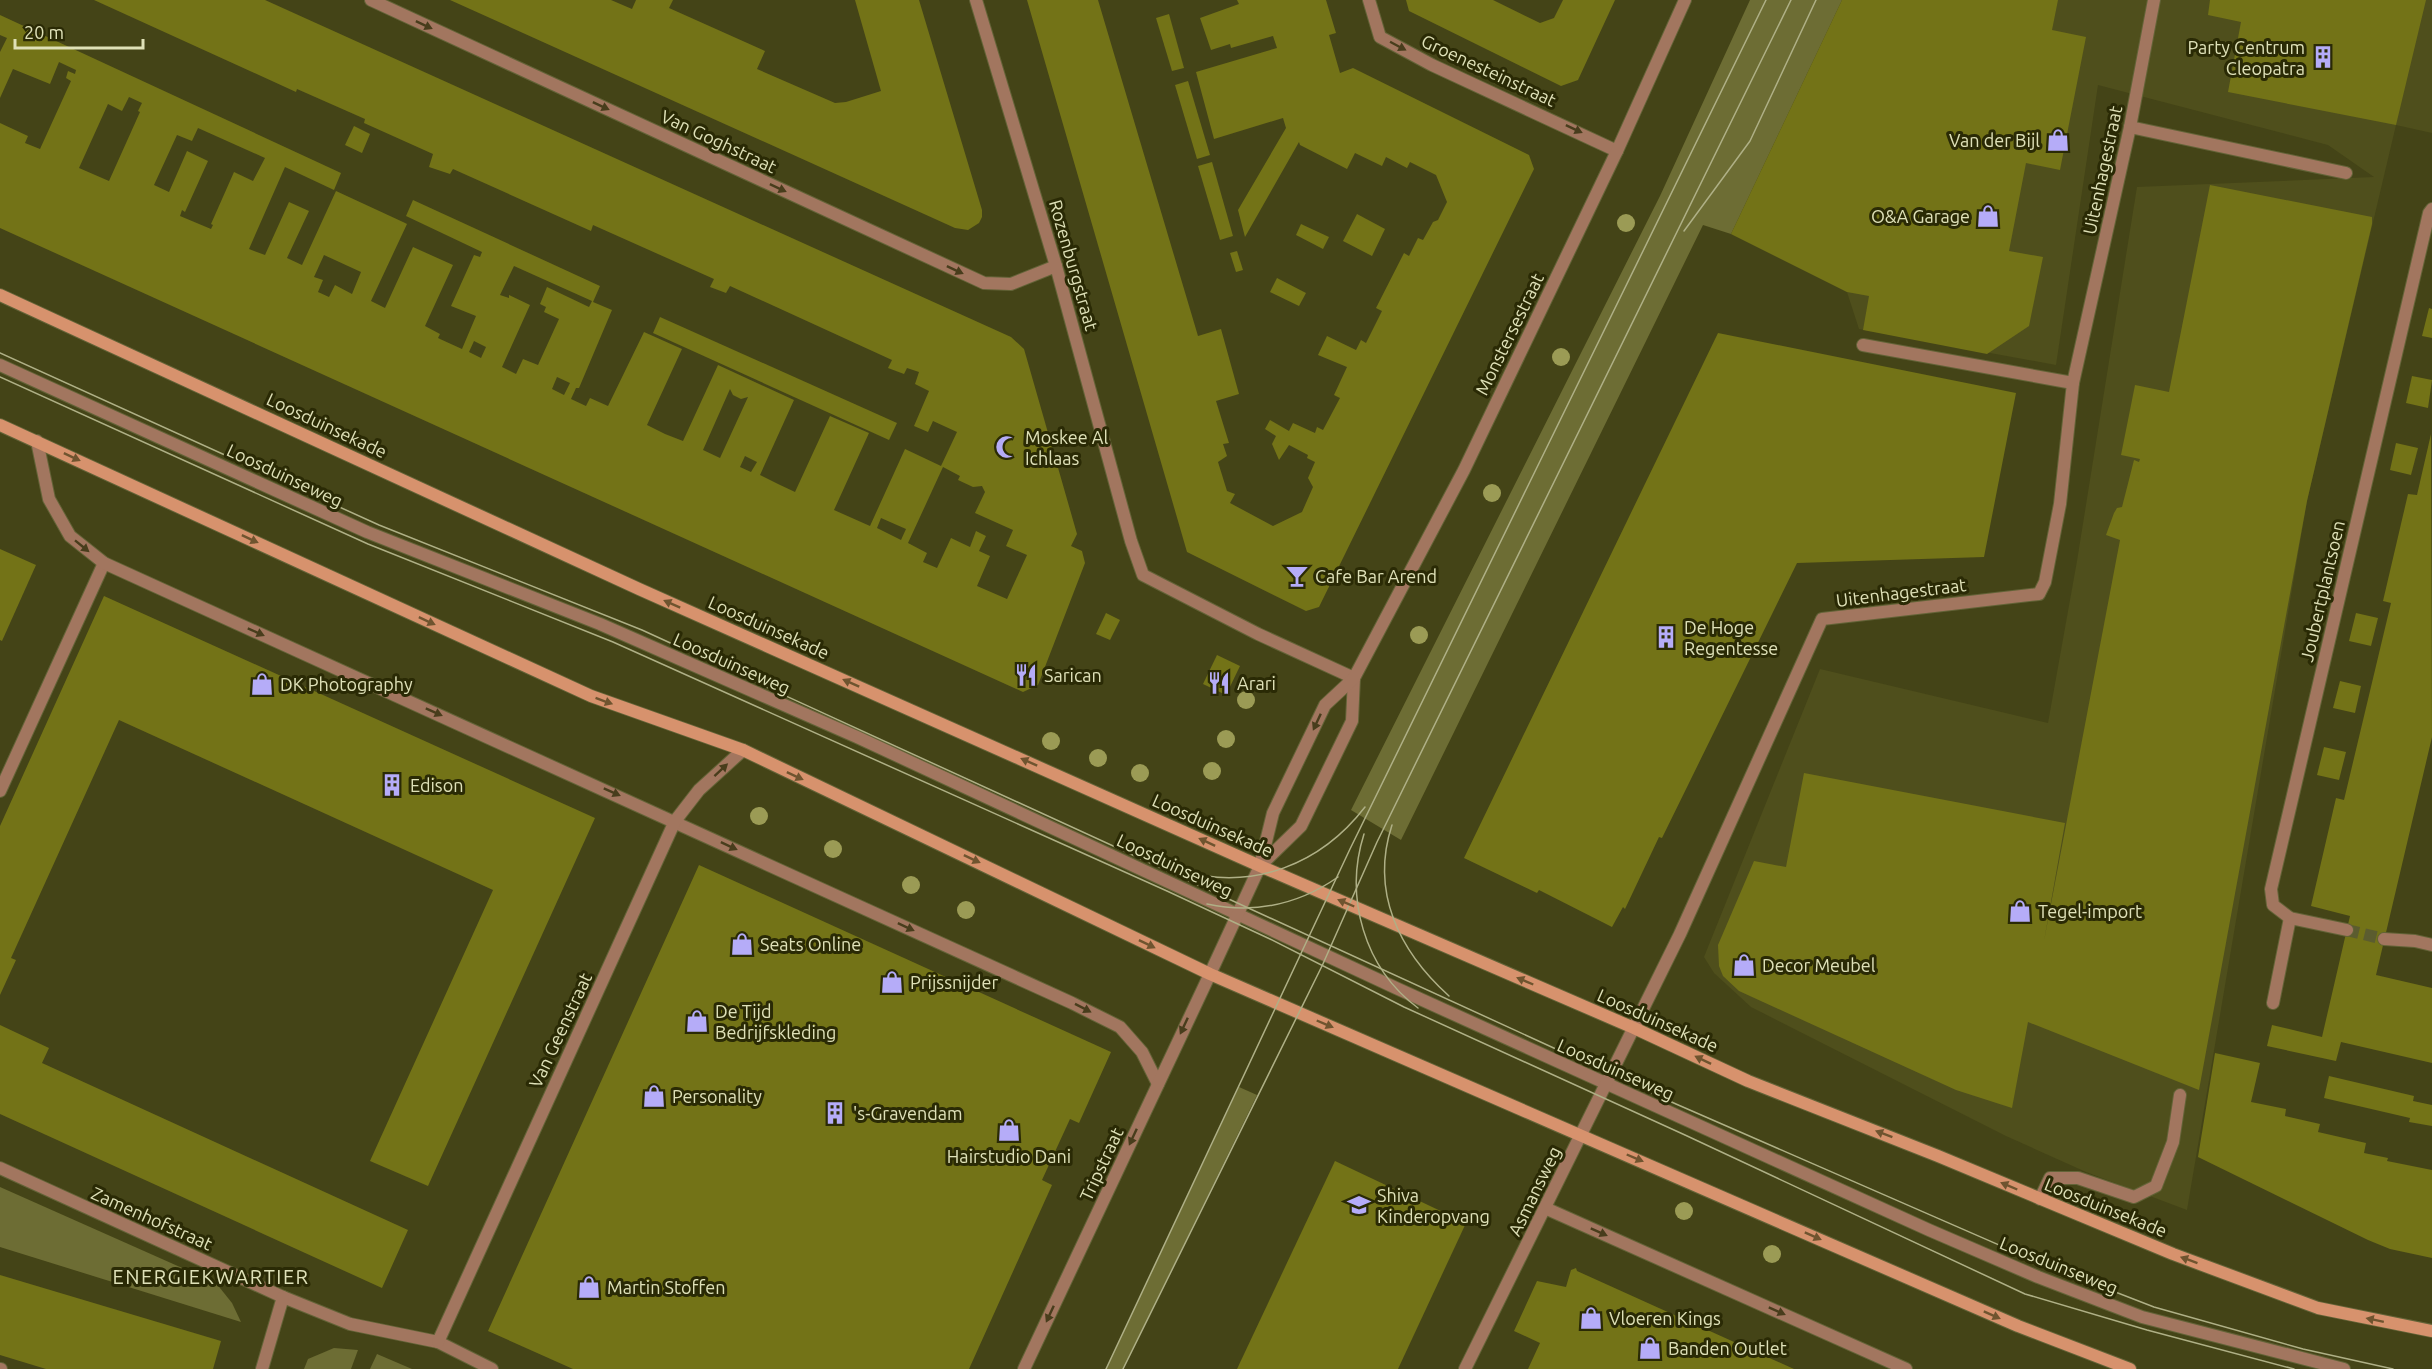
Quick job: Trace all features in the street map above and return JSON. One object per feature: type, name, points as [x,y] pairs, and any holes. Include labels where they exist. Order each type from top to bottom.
[{"type":"main road","name":"Loosduinsekade","points":[[0,295],[639,589],[1260,866],[1634,1028],[1748,1081],[1938,1156],[2173,1254],[2318,1308],[2432,1331]]},
{"type":"main road","points":[[0,425],[591,696],[742,750],[1210,974],[2018,1326],[2130,1369]]},
{"type":"street","name":"Van Goghstraat","points":[[370,0],[389,4],[984,283],[1011,284],[1056,266]]},
{"type":"street","name":"Rozenburgstraat","points":[[976,0],[1056,266],[1131,541],[1143,574],[1258,634],[1354,678]]},
{"type":"street","name":"Groenesteinstraat","points":[[1369,0],[1380,37],[1432,65],[1617,151]]},
{"type":"street","name":"Monstersestraat","points":[[1210,974],[1260,866],[1273,813],[1325,705],[1354,678],[1464,470],[1617,151],[1685,0]]},
{"type":"street","name":"Uitenhagestraat","points":[[1634,1028],[1680,934],[1822,619],[2039,594],[2045,582],[2060,504],[2073,383],[2130,127],[2154,0]]},
{"type":"street","points":[[2130,127],[2346,173]]},
{"type":"street","name":"Joubertplantsoen","points":[[2290,918],[2273,905],[2271,889],[2429,213],[2432,209]]},
{"type":"street","points":[[1863,345],[2073,383]]},
{"type":"street","name":"Loosduinseweg","points":[[0,365],[367,532],[600,624],[846,732],[1237,915],[1929,1230],[2049,1281],[2142,1317],[2344,1369]]},
{"type":"street","points":[[37,441],[49,499],[70,536],[104,563],[1062,998],[1120,1028],[1142,1052],[1158,1084]]},
{"type":"street","points":[[0,791],[104,563]]},
{"type":"street","name":"Monstersestraat","points":[[1260,866],[1301,826],[1352,721],[1354,678]]},
{"type":"street","name":"Van Geenstraat","points":[[438,1342],[675,821],[699,790],[742,750]]},
{"type":"street","points":[[2273,1003],[2290,918],[2347,930]]},
{"type":"street","points":[[2384,939],[2415,941],[2432,945]]},
{"type":"street","name":"Tripstraat","points":[[1024,1369],[1210,974]]},
{"type":"street","name":"Asmansweg","points":[[1465,1369],[1634,1028]]},
{"type":"street","points":[[2040,1199],[2050,1178],[2078,1178],[2134,1197],[2156,1186],[2173,1142],[2180,1095]]},
{"type":"street","name":"Zamenhofstraat","points":[[0,1168],[283,1298],[350,1324],[438,1342],[492,1369]]},
{"type":"street","points":[[1545,1209],[1906,1369]]},
{"type":"street","points":[[262,1369],[283,1298]]},
{"type":"shaded area","points":[[1750,0],[1842,0],[1731,234],[1703,225],[1401,840],[1351,810],[1660,196]]},
{"type":"shaded area","points":[[1842,0],[2432,0],[2432,133],[2396,125],[2307,501],[2187,1210],[2086,1172],[2006,1136],[1751,1007],[1714,973],[1704,957],[1820,669],[2048,723],[2077,561],[2137,187],[2374,177],[2328,145],[2098,85],[2056,365],[1859,329],[1847,292],[1731,234]]},
{"type":"shaded area","points":[[1239,1087],[1257,1095],[1123,1369],[1106,1369]]},
{"type":"shaded area","points":[[0,1187],[216,1283],[232,1303],[241,1322],[0,1247]]},
{"type":"shaded area","points":[[334,1348],[358,1350],[351,1369],[304,1369],[308,1359]]},
{"type":"shaded area","points":[[377,1354],[412,1369],[370,1369]]},
{"type":"building","points":[[94,0],[265,0],[1011,337],[1024,349],[1077,534],[1071,546],[1082,551],[1085,563],[1038,685],[1023,692],[0,228],[0,123],[28,136],[25,143],[40,149],[71,81],[66,78],[68,71],[75,74],[76,70],[59,62],[50,84],[13,69],[0,98],[0,52],[7,38],[0,35],[0,15],[341,173],[334,190],[285,167],[249,249],[265,255],[289,202],[309,211],[287,258],[302,265],[336,191],[403,222],[407,224],[371,301],[385,308],[413,247],[453,265],[425,326],[440,334],[438,338],[462,349],[476,316],[451,306],[474,255],[480,257],[482,252],[406,216],[413,200],[600,286],[593,302],[612,310],[579,388],[576,388],[571,399],[586,406],[590,398],[608,406],[644,332],[682,349],[647,425],[665,434],[683,441],[718,365],[794,400],[760,475],[795,492],[830,416],[869,433],[834,510],[870,526],[905,449],[941,466],[957,432],[933,421],[928,432],[914,426],[929,391],[915,384],[919,372],[907,368],[904,374],[888,368],[892,360],[730,286],[726,293],[710,287],[714,279],[593,225],[591,231],[453,169],[450,174],[429,167],[433,154],[364,123],[365,119],[297,89],[296,92]],"holes":[[[129,97],[142,103],[109,181],[79,168],[108,104],[122,111]],[[198,128],[265,158],[253,181],[234,172],[211,224],[213,225],[211,229],[180,216],[182,210],[185,212],[208,161],[187,151],[169,192],[154,185],[177,135],[192,141]],[[324,255],[361,272],[352,294],[335,285],[329,297],[318,292],[323,280],[314,277]],[[514,266],[592,301],[589,307],[547,287],[540,304],[546,307],[544,312],[559,319],[538,365],[523,359],[516,374],[502,367],[530,305],[509,295],[509,298],[500,295]],[[474,341],[486,347],[481,358],[469,352]],[[557,377],[570,383],[564,395],[552,389]],[[730,389],[733,395],[741,399],[748,397],[720,458],[703,450]],[[745,456],[757,462],[751,472],[740,467]],[[943,467],[960,476],[958,480],[973,487],[982,486],[985,492],[975,513],[1013,530],[1006,546],[1027,555],[1007,599],[977,586],[990,556],[979,551],[986,536],[976,531],[970,547],[951,538],[937,568],[923,562],[927,553],[908,543]],[[881,518],[906,529],[901,540],[877,528]]]},
{"type":"building","points":[[450,0],[611,0],[632,9],[636,0],[673,0],[669,8],[765,51],[757,69],[835,103],[846,102],[881,91],[855,0],[919,0],[982,210],[982,217],[979,223],[968,230],[955,228]]},
{"type":"building","points":[[1027,0],[1098,0],[1198,336],[1221,329],[1239,394],[1216,401],[1229,443],[1223,444],[1227,456],[1218,462],[1227,491],[1235,494],[1230,503],[1273,526],[1302,512],[1313,487],[1308,478],[1315,462],[1307,458],[1308,455],[1289,445],[1279,460],[1272,444],[1276,436],[1265,429],[1270,420],[1289,431],[1293,423],[1315,433],[1317,427],[1323,430],[1340,398],[1334,395],[1347,367],[1318,355],[1327,336],[1356,350],[1361,340],[1366,343],[1382,311],[1376,308],[1404,253],[1409,256],[1418,238],[1423,240],[1433,222],[1438,220],[1447,202],[1436,175],[1410,162],[1407,168],[1386,157],[1382,166],[1355,153],[1347,169],[1300,145],[1299,142],[1245,237],[1238,210],[1286,128],[1283,118],[1214,139],[1196,72],[1277,48],[1273,36],[1231,48],[1230,44],[1211,50],[1200,18],[1239,4],[1237,0],[1326,0],[1336,33],[1329,35],[1340,73],[1353,68],[1529,155],[1534,169],[1319,607],[1306,611],[1187,552]]},
{"type":"building","points":[[1406,0],[1493,0],[1540,23],[1554,18],[1563,0],[1615,0],[1578,80],[1561,86],[1409,11]]},
{"type":"building","points":[[1842,0],[2058,0],[2052,30],[2086,37],[2060,170],[2026,163],[2009,251],[2043,257],[2029,326],[1987,354],[1863,330],[1869,296],[1847,292],[1731,234]]},
{"type":"building","name":"Party Centrum Cleopatra","points":[[2210,0],[2426,0],[2396,125],[2228,92],[2241,22],[2208,15]]},
{"type":"building","points":[[1169,14],[1184,68],[1172,71],[1156,18]]},
{"type":"building","points":[[1188,81],[1210,155],[1197,159],[1175,85]]},
{"type":"building","points":[[354,126],[370,134],[362,153],[345,145]]},
{"type":"building","points":[[1212,162],[1233,236],[1220,240],[1198,166]]},
{"type":"building","points":[[2210,185],[2372,217],[2372,224],[2307,501],[2199,1090],[2028,1022],[2012,1108],[1956,1090],[1739,991],[1723,976],[1719,966],[1718,945],[1754,861],[1786,867],[1804,773],[2065,823],[2044,941],[2120,540],[2106,535],[2114,513],[2117,508],[2122,507],[2134,460],[2139,462],[2140,459],[2121,455],[2135,385],[2169,392]]},
{"type":"building","points":[[1357,214],[1385,229],[1372,256],[1343,241]]},
{"type":"building","points":[[1301,224],[1329,237],[1323,249],[1296,235]]},
{"type":"building","points":[[1237,251],[1243,270],[1236,272],[1230,253]]},
{"type":"building","points":[[1277,278],[1306,293],[1299,306],[1270,292]]},
{"type":"building","points":[[2429,308],[2432,309],[2432,338],[2422,336]]},
{"type":"building","points":[[660,317],[897,423],[889,440],[653,333]]},
{"type":"building","name":"De Hoge Regentesse","points":[[1718,333],[2016,393],[1984,557],[1797,563],[1662,838],[1659,837],[1625,909],[1623,907],[1612,927],[1539,890],[1537,893],[1464,858]]},
{"type":"building","points":[[2412,376],[2432,380],[2428,408],[2406,403]]},
{"type":"building","points":[[2431,434],[2432,737],[2376,975],[2432,988],[2432,1063],[2341,1042],[2336,1061],[2267,1046],[2272,1025],[2322,1037],[2350,916],[2311,906],[2336,798],[2344,800],[2391,603],[2383,601],[2408,494],[2417,495]]},
{"type":"building","points":[[2396,443],[2418,448],[2411,475],[2390,470]]},
{"type":"building","points":[[0,549],[36,565],[2,641],[0,640]]},
{"type":"building","name":"Edison","points":[[104,596],[595,818],[428,1186],[370,1161],[493,890],[119,720],[11,958],[16,960],[0,995],[0,826]]},
{"type":"building","points":[[1106,613],[1120,620],[1110,640],[1096,634]]},
{"type":"building","points":[[2356,613],[2378,618],[2371,646],[2349,641]]},
{"type":"building","points":[[1217,655],[1240,666],[1226,695],[1203,684]]},
{"type":"building","points":[[2340,681],[2361,686],[2355,713],[2333,708]]},
{"type":"building","points":[[2324,747],[2346,752],[2339,780],[2317,775]]},
{"type":"building","name":"'s-Gravendam","points":[[699,865],[1111,1052],[1079,1123],[1070,1119],[1042,1180],[1052,1185],[969,1369],[573,1369],[488,1331]]},
{"type":"building","points":[[0,1025],[49,1048],[42,1063],[408,1230],[382,1288],[0,1114]]},
{"type":"building","points":[[2215,1053],[2260,1063],[2251,1102],[2286,1109],[2285,1116],[2320,1124],[2318,1132],[2366,1143],[2364,1153],[2388,1158],[2387,1161],[2432,1170],[2432,1258],[2390,1249],[2368,1240],[2198,1157]]},
{"type":"building","points":[[2329,1076],[2414,1096],[2413,1101],[2432,1105],[2432,1126],[2409,1122],[2410,1118],[2324,1098]]},
{"type":"building","points":[[1335,1161],[1466,1223],[1398,1369],[1237,1369]]},
{"type":"building","points":[[1576,1268],[1577,1271],[1794,1369],[1528,1369],[1540,1343],[1514,1331],[1537,1281],[1566,1287],[1571,1270]]},
{"type":"building","points":[[0,1275],[221,1341],[213,1369],[46,1369],[0,1355]]},
{"type":"tunnel","points":[[2347,930],[2384,939]]},
{"type":"tram line","points":[[1106,1369],[1350,849],[1766,0]]},
{"type":"tram line","points":[[1123,1369],[1322,966],[1377,842],[1791,0]]},
{"type":"tram line","points":[[1684,231],[1750,141],[1816,0]]},
{"type":"tram line","points":[[0,353],[379,525],[642,630],[1676,1104],[2038,1262],[2154,1307],[2303,1349],[2393,1369]]},
{"type":"tram line","points":[[0,377],[368,544],[613,642],[1167,891],[1270,939],[1404,1007],[2025,1294],[2147,1330],[2294,1369]]},
{"type":"tram line","points":[[1182,871],[1209,876],[1235,877],[1260,875],[1284,868],[1307,858],[1328,844],[1365,807]]},
{"type":"tram line","points":[[1392,825],[1386,850],[1385,874],[1387,897],[1394,919],[1403,940],[1416,960],[1449,996]]},
{"type":"tram line","points":[[1364,834],[1358,858],[1356,882],[1363,930],[1384,973],[1399,992],[1418,1008]]},
{"type":"tram line","points":[[1207,904],[1242,908],[1276,905],[1323,887],[1338,877]]},
{"type":"place","name":"Party Centrum Cleopatra","points":[[2323,57]]},
{"type":"place","name":"Van der Bijl","points":[[2058,140]]},
{"type":"place","name":"O&A Garage","points":[[1988,216]]},
{"type":"place","name":"Moskee Al Ichlaas","points":[[1007,447]]},
{"type":"place","name":"Cafe Bar Arend","points":[[1297,576]]},
{"type":"place","name":"De Hoge Regentesse","points":[[1666,637]]},
{"type":"place","name":"Sarican","points":[[1026,675]]},
{"type":"place","name":"Arari","points":[[1219,683]]},
{"type":"place","name":"DK Photography","points":[[262,684]]},
{"type":"place","name":"Edison","points":[[392,785]]},
{"type":"place","name":"Tegel-import","points":[[2020,911]]},
{"type":"place","name":"Seats Online","points":[[742,944]]},
{"type":"place","name":"Decor Meubel","points":[[1744,965]]},
{"type":"place","name":"Prijssnijder","points":[[892,982]]},
{"type":"place","name":"De Tijd Bedrijfskleding","points":[[697,1021]]},
{"type":"place","name":"Personality","points":[[654,1096]]},
{"type":"place","name":"'s-Gravendam","points":[[835,1113]]},
{"type":"place","name":"Hairstudio Dani","points":[[1009,1130]]},
{"type":"place","name":"Shiva Kinderopvang","points":[[1359,1205]]},
{"type":"place","name":"Martin Stoffen","points":[[589,1287]]},
{"type":"place","name":"Vloeren Kings","points":[[1591,1318]]},
{"type":"place","name":"Banden Outlet","points":[[1650,1348]]},
{"type":"district","name":"ENERGIEKWARTIER","points":[[211,1276]]}]
